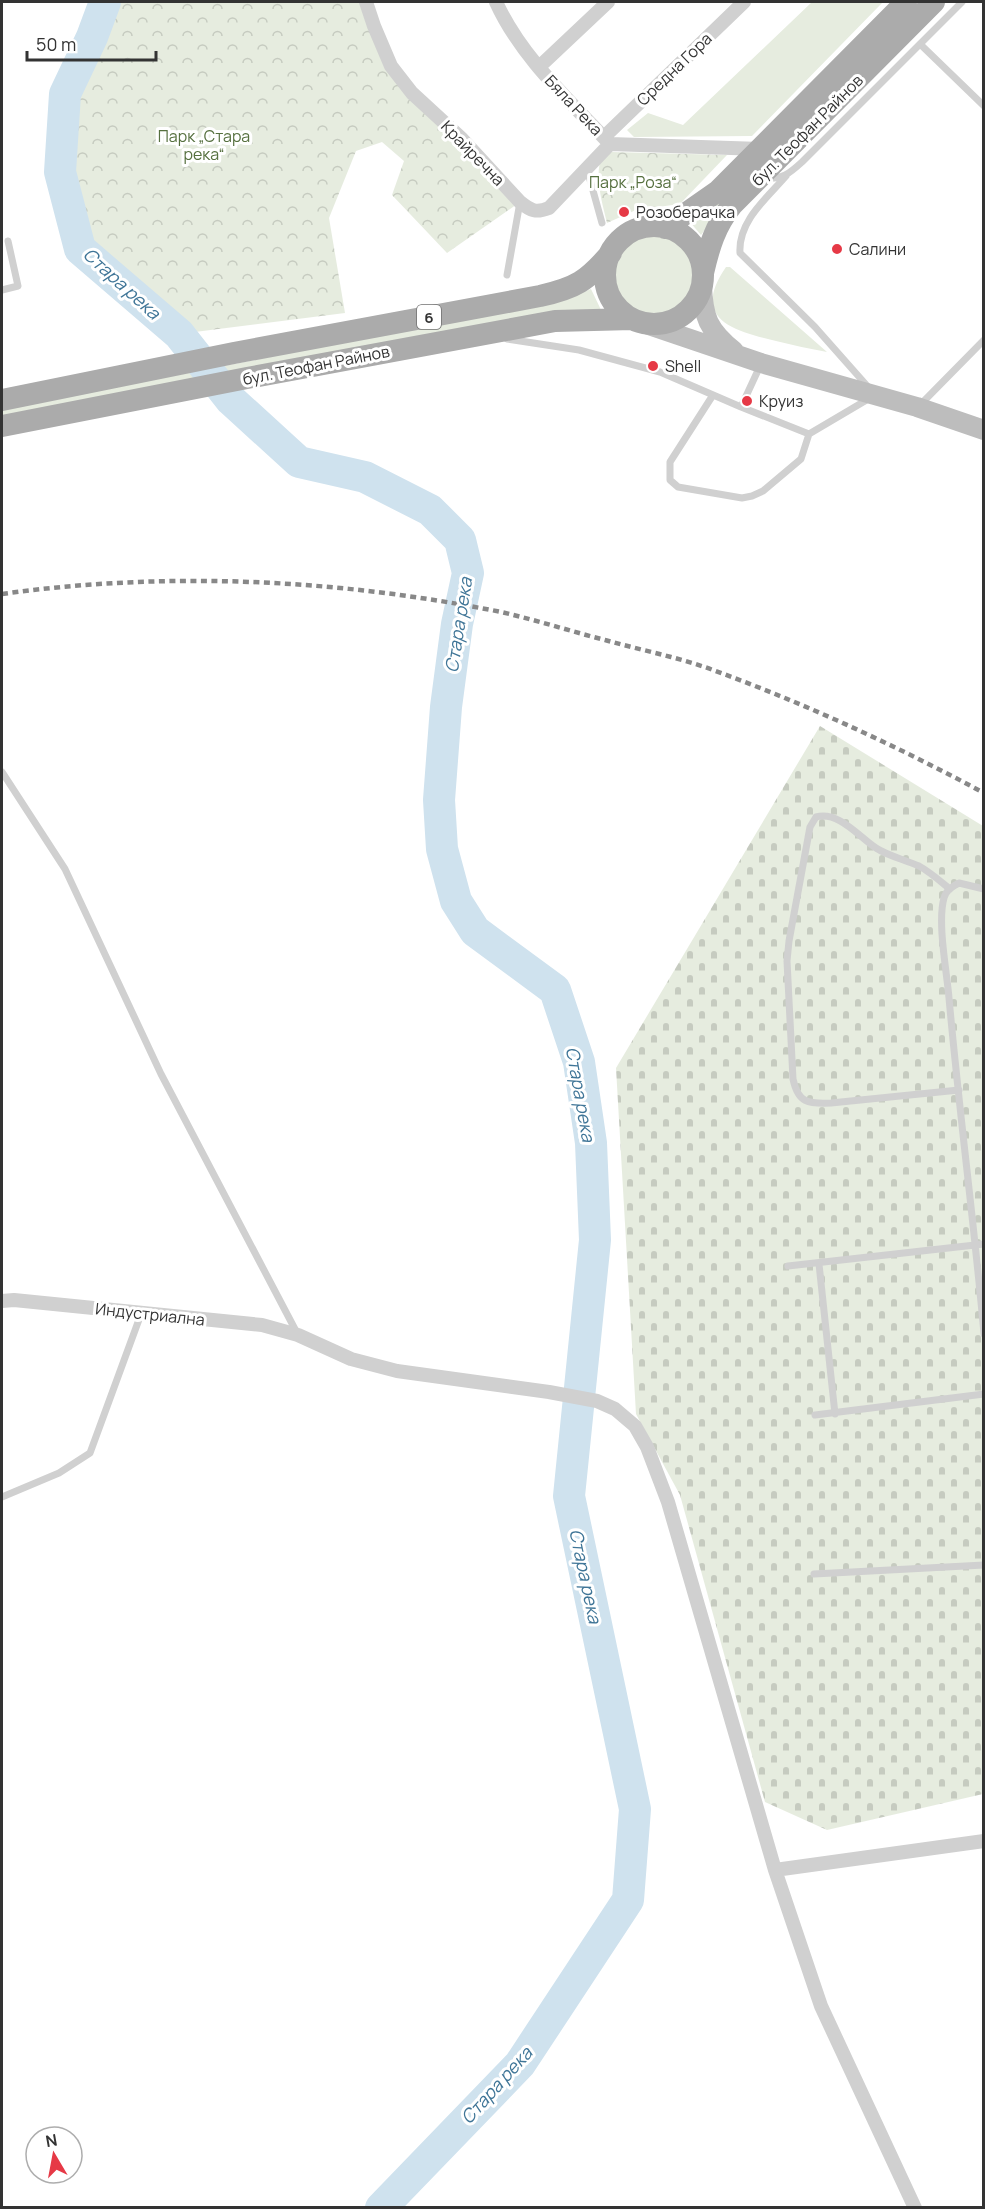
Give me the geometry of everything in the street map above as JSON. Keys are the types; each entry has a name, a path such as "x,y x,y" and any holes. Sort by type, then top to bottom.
{"main road":[{"name":"бул. Теофан Райнов","path":"665,228 718,191 906,2"},
{"name":"бул. Теофан Райнов","path":"703,279 714,233 721,219 760,177 941,9"},
{"name":"6","path":"611,253 621,240 634,231 649,227 665,228"},
{"path":"665,228 680,234 692,244 700,257 703,306 709,325 722,341 741,356"},
{"name":"бул. Теофан Райнов","path":"2,400 234,353 552,293 576,285 587,278 611,253"},
{"path":"611,253 606,269 606,286 618,309 638,321 761,363 917,407 984,430"},
{"name":"6","path":"638,321 664,323 678,318 694,304 703,279"},
{"name":"бул. Теофан Райнов","path":"2,426 555,321 638,321"}],"street":[{"name":"Крайречна","path":"366,2 391,66 412,93 462,139 520,202"},
{"name":"Бяла Река","path":"496,2 519,45 607,140 761,149"},
{"path":"539,67 608,2"},
{"name":"Средна Гора","path":"607,140 744,2"},
{"path":"520,202 531,211 549,208 607,140"},
{"name":"Индустриална","path":"2,1301 14,1300 262,1325 298,1335 351,1359 397,1371 597,1401 615,1409 635,1426 647,1447 668,1502 775,1870 821,2006 915,2208"},
{"path":"775,1870 984,1841"}],"lane":[{"path":"713,395 670,462 670,480 678,487 742,498 763,491 801,459 809,434 875,395 815,327 740,253 740,242 744,228 786,176 920,44 941,9 962,2"},
{"path":"920,44 984,106"},
{"path":"586,167 602,223"},
{"path":"760,177 774,179 786,176"},
{"path":"507,275 520,202"},
{"path":"2,290 18,286 8,241"},
{"path":"481,334 591,353 660,372 809,434"},
{"path":"917,407 984,340"},
{"path":"741,407 761,363"},
{"path":"2,772 65,869 162,1074 298,1335"},
{"path":"950,888 923,868 877,849 858,833 838,821 824,815 816,817 810,826 789,941 788,984 794,1078 796,1092 803,1100 812,1104 831,1104 959,1090"},
{"path":"984,889 959,883 950,888 944,897 943,929 959,1090 980,1244 984,1334"},
{"path":"788,1266 980,1244"},
{"path":"819,1264 835,1414"},
{"path":"2,1497 58,1473 90,1453 141,1314"},
{"path":"815,1415 984,1394"},
{"path":"814,1574 984,1565"}],"green space":[{"name":"Парк „Стара река“","path":"105,2 366,2 391,66 520,202 447,253 392,195 404,161 382,142 356,151 329,218 345,313 179,334 80,249 60,172 65,94 92,37"},
{"path":"812,2 883,2 752,136 634,137 627,130 648,113 683,125"},
{"name":"Парк „Роза“","path":"612,152 727,155 680,204 636,210 607,223 599,172 602,155"},
{"path":"733,192 701,235 689,221"},
{"path":"654,235 669,238 682,247 691,260 694,275 691,290 682,303 669,312 654,315 639,312 626,303 617,290 614,275 617,260 626,247 639,238"},
{"path":"726,267 730,267 827,352 745,333 721,320 715,311 713,299 716,285"},
{"path":"591,289 602,312 2,417 2,409 564,300"},
{"path":"820,726 983,826 983,1794 827,1830 765,1802 680,1495 636,1414 616,1068"}],"waterway":[{"name":"Стара река","path":"105,2 92,37 65,94 60,172 80,249 179,334 231,400 299,462 365,477 430,510 460,540 468,573 457,624 446,707 439,800 442,849 456,901 475,931 555,990 579,1062 591,1143 595,1240 569,1496 635,1809 628,1900 520,2064 381,2208"}],"railway":[{"path":"2,594 127,582 252,582 377,592 501,612 700,665 851,727 984,793"}],"place":[{"name":"Розоберачка","path":"624,212"},
{"name":"Салини","path":"837,249"},
{"name":"Shell","path":"653,366"},
{"name":"Круиз","path":"747,401"}]}
